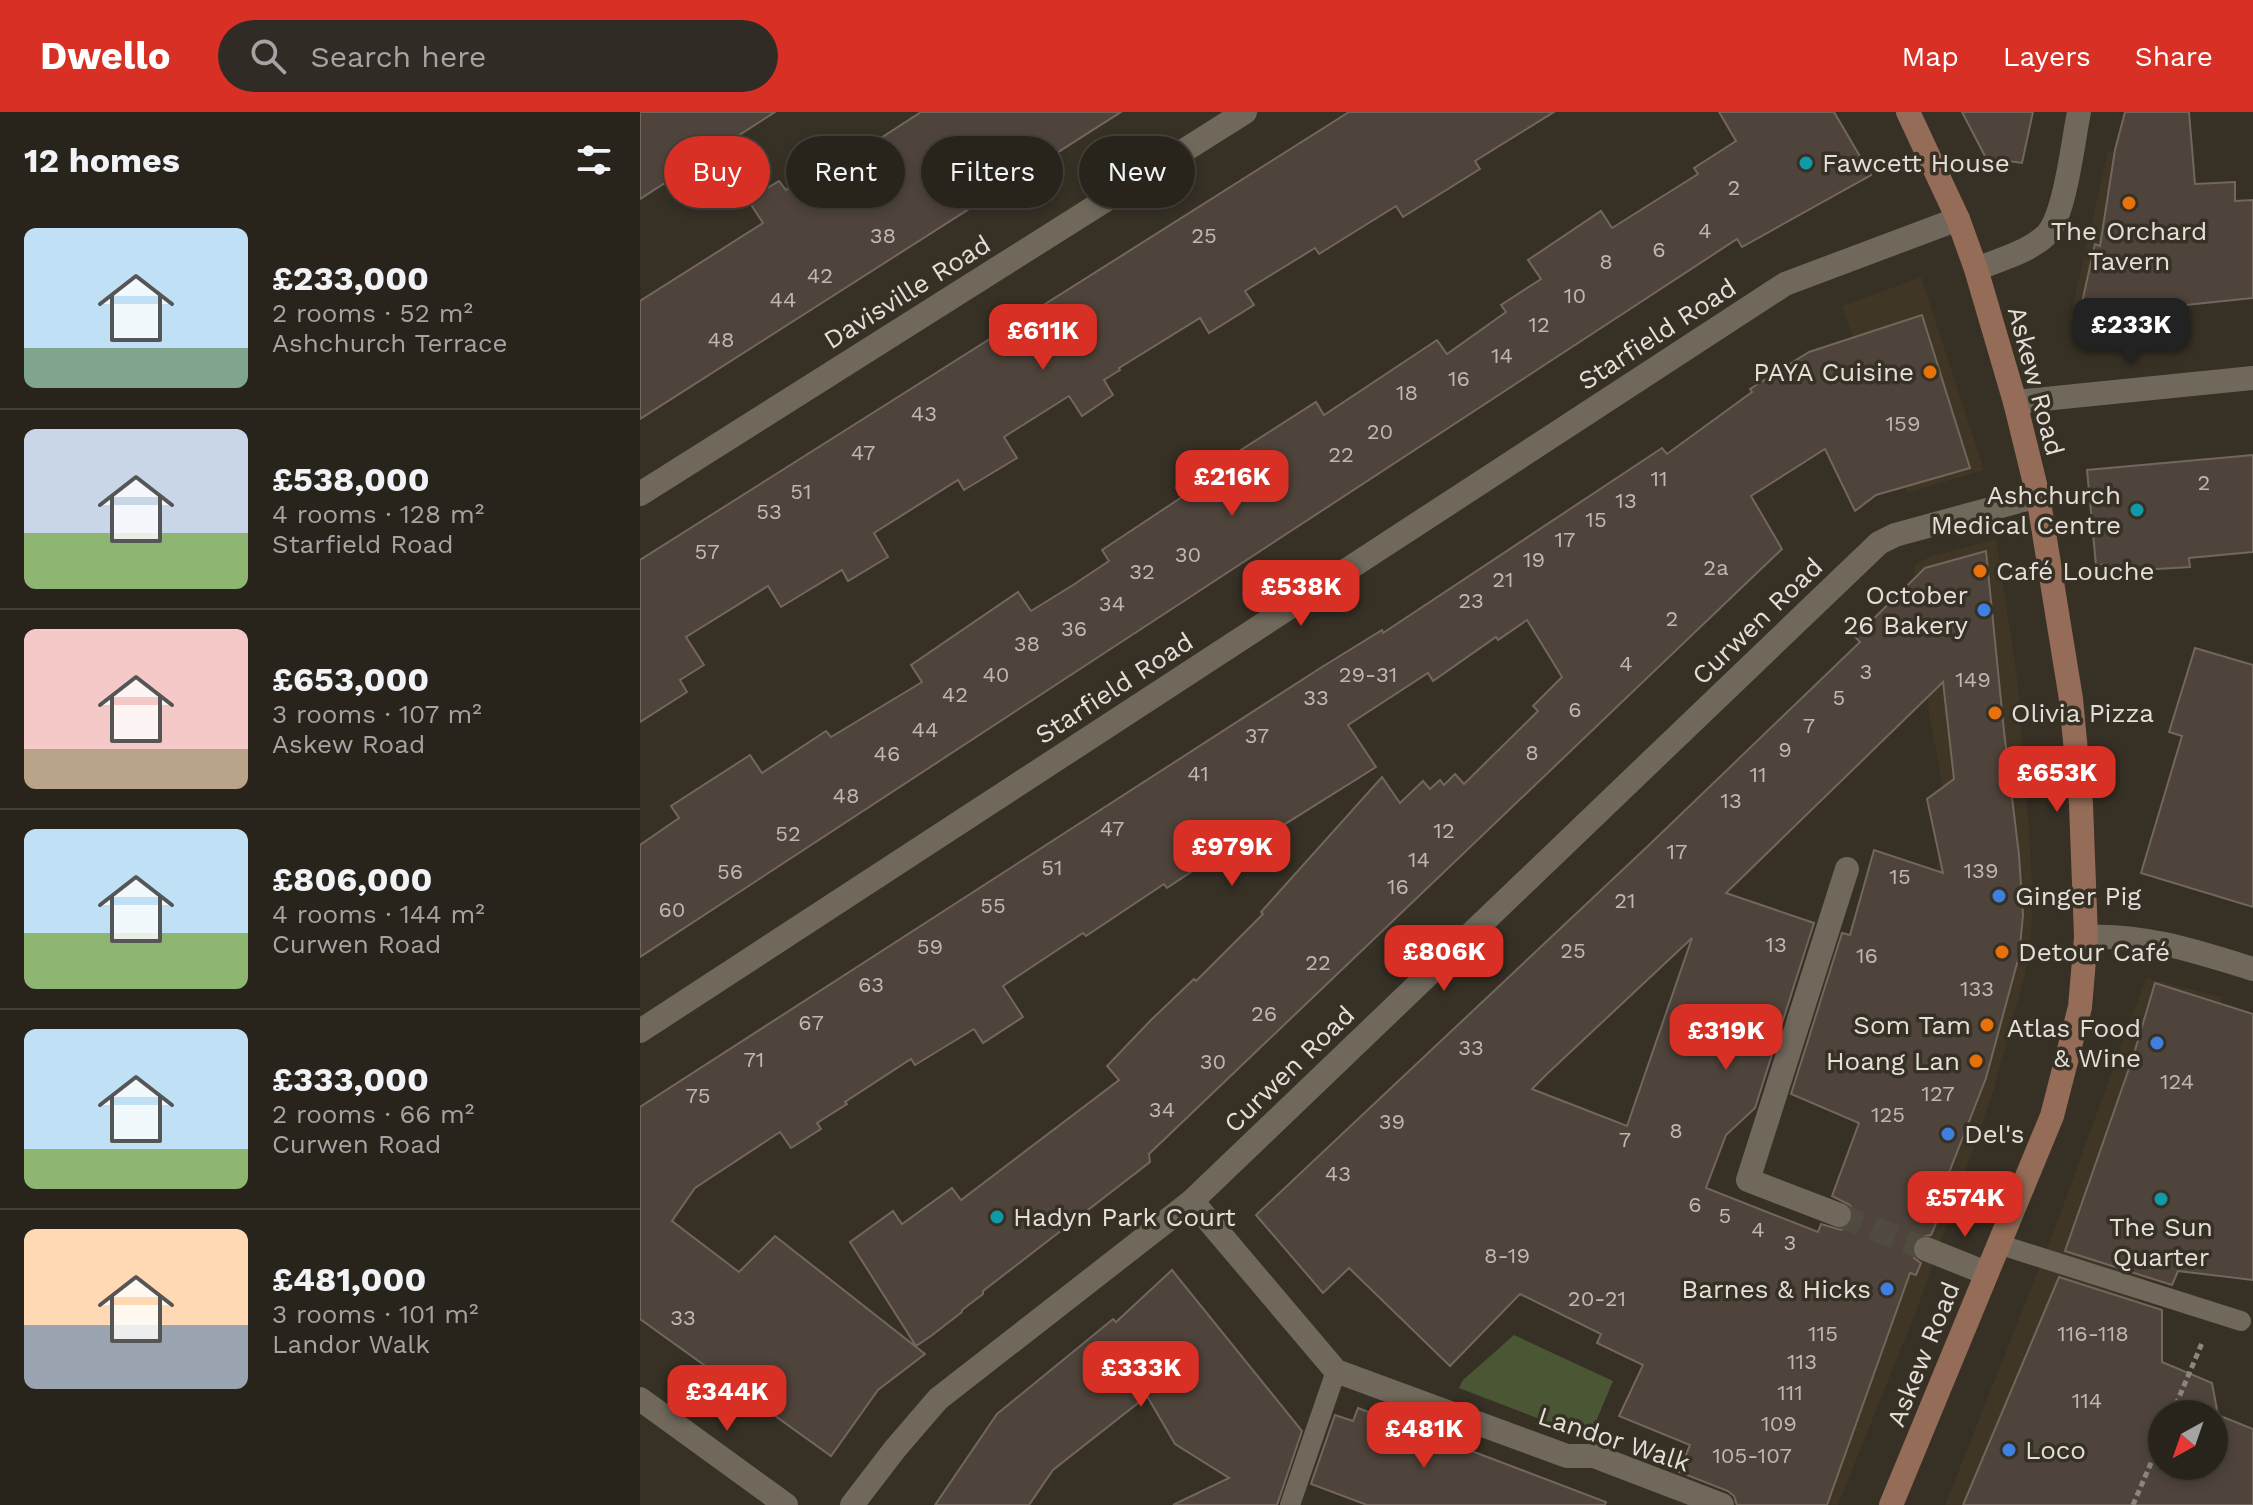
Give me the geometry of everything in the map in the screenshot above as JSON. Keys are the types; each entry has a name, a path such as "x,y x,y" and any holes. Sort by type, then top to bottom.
{"main road":[{"name":"Askew Road","path":"1891,1505 2052,1116 2080,1007 2086,937 2081,804 2071,699 2038,496 2015,402 1976,269 1958,219 1908,112"}],"street":[{"name":"Davisville Road","path":"640,494 1245,112"},
{"path":"1976,269 2021,251 2047,235 2059,216 2079,112"},
{"name":"Starfield Road","path":"640,1031 1785,284 1958,219"},
{"path":"2015,402 2253,378"},
{"name":"Curwen Road","path":"852,1505 938,1399 1192,1201 1879,543 1895,535 2038,496"},
{"path":"1839,1215 1748,1180 1847,869"},
{"path":"2086,937 2112,936 2160,941 2253,969"},
{"name":"Landor Walk","path":"1192,1201 1336,1371 1567,1456 1594,1456 1722,1505"},
{"path":"1926,1249 1986,1273"},
{"path":"640,1399 786,1505"}],"lane":[{"path":"1998,1244 2241,1321"},
{"path":"1290,1505 1336,1371"}],"path":[{"path":"2178,1400 2214,1313"},
{"path":"2133,1505 2148,1470"}],"shaded area":[{"name":"The Orchard Tavern","path":"2147,149 2160,336 2083,345 2070,318 2108,152"},
{"path":"1921,277 1984,470 1907,493 1842,306"},
{"path":"1996,539 2017,677 2033,898 2030,949 1994,1089 1917,1309 1838,1505 1732,1505 1897,1080 1933,914 1944,794 1929,713 1914,565 1932,556"},
{"path":"2146,978 2223,997 2186,1116 2137,1310 2077,1505 1945,1505 2054,1231"}],"green space":[{"path":"1514,1335 1613,1381 1589,1438 1459,1388 1463,1380"}],"building":[{"path":"640,112 775,112 738,136 664,136 664,184 640,199"},
{"path":"921,112 1121,112 1063,149 1063,136 921,136 921,208 971,208 640,419 640,301 763,223 753,208 770,208 770,187 779,181 786,190 786,208 905,208 905,136 884,136"},
{"path":"1349,112 1554,112 1475,161 1480,169 1403,217 1396,206 1319,254 1315,248 1245,291 1254,305 1209,333 1200,318 1119,368 1104,380 1113,395 1082,416 1069,396 1004,437 1017,458 964,490 958,480 874,533 888,557 848,581 842,570 781,607 768,586 686,637 704,665 680,680 687,692 640,722 640,560"},
{"path":"1719,112 1834,112 1871,175 1742,247 1737,239 640,957 640,845 679,818 671,806 750,755 762,773 826,731 831,737 922,682 911,665 1018,592 1031,611 1073,585 1109,561 1102,550 1182,497 1176,488 1316,402 1324,415 1437,340 1447,354 1506,312 1501,305 1541,279 1528,260 1601,211 1612,228 1698,174 1694,168 1736,141"},
{"path":"1962,112 2033,112 2022,163 1986,158"},
{"path":"2125,112 2189,112 2195,184 2235,182 2235,201 2253,200 2253,298 2079,316 2095,244 2100,246 2115,150"},
{"path":"1922,315 1970,468 1876,495 1855,511 1825,449 1751,496 1782,549 1149,1154 1150,1162 983,1291 931,1336 916,1346 850,1242 893,1211 902,1224 952,1188 961,1200 1119,1080 1107,1066 1263,914 1261,912 1382,777 1400,803 1423,781 1430,789 1440,780 1444,785 1455,774 1464,784 1538,711 1533,706 1562,677 1527,620 1498,640 1496,637 1433,681 1428,673 1348,725 1376,767 1215,868 1209,860 1167,888 1164,884 1003,986 1023,1017 983,1043 974,1029 915,1065 911,1059 845,1102 847,1104 817,1123 821,1129 791,1148 780,1132 695,1188 672,1221 739,1272 775,1236 925,1354 878,1390 831,1456 640,1319 640,1107 1322,667 1382,630 1383,633 1662,448 1667,454 1752,392 1750,389 1809,352"},
{"path":"2253,455 2253,552 2189,558 2190,567 2107,572 2106,564 2096,565 2087,470"},
{"path":"1986,551 2019,855 2023,915 2019,956 1986,1078 1931,1219 1937,1221 1931,1235 1917,1237 1912,1244 1914,1258 1921,1263 1916,1275 1910,1273 1827,1505 1737,1505 1728,1491 1679,1472 1690,1445 1619,1416 1643,1365 1597,1343 1601,1334 1520,1294 1450,1366 1349,1268 1323,1293 1256,1215 1860,642 1855,637 1925,568","holes":["1943,682 1954,779 1927,799 1943,873 1874,850 1850,935 1842,933 1791,1094 1859,1123 1832,1196 1850,1205 1854,1212 1853,1220 1841,1230 1821,1224 1818,1232 1706,1188 1726,1135 1755,1108 1814,923 1726,893","1692,938 1627,1126 1532,1089 1548,1073"]},
{"path":"2195,648 2253,665 2253,907 2141,873 2182,736 2169,732"},
{"path":"2155,983 2253,1014 2253,1280 2178,1271 2172,1285 2065,1251 2133,1057"},
{"path":"1172,1270 1302,1431 1277,1505 1173,1505 1229,1478 1175,1444 1147,1396 1053,1470 1029,1505 935,1505 997,1414 1113,1319 1116,1322"},
{"path":"2059,1277 2162,1310 2162,1362 2212,1383 2215,1400 2148,1400 2148,1480 2228,1480 2228,1419 2253,1429 2253,1505 1963,1505"},
{"path":"1358,1408 1606,1502 1605,1505 1367,1505 1311,1484 1335,1415 1353,1421"}],"tunnel":[{"path":"1839,1215 1926,1249"}],"place":[{"name":"Fawcett House","path":"1806,163"},
{"name":"The Orchard Tavern","path":"2129,203"},
{"name":"PAYA Cuisine","path":"1930,372"},
{"name":"Ashchurch Medical Centre","path":"2137,510"},
{"name":"Café Louche","path":"1980,571"},
{"name":"October 26 Bakery","path":"1984,610"},
{"name":"Olivia Pizza","path":"1995,713"},
{"name":"Ginger Pig","path":"1999,896"},
{"name":"Detour Café","path":"2002,952"},
{"name":"Som Tam","path":"1987,1025"},
{"name":"Atlas Food & Wine","path":"2157,1043"},
{"name":"Hoang Lan","path":"1976,1061"},
{"name":"Del's","path":"1948,1134"},
{"name":"The Sun Quarter","path":"2161,1199"},
{"name":"Hadyn Park Court","path":"997,1217"},
{"name":"Barnes & Hicks","path":"1887,1289"},
{"name":"Loco","path":"2009,1450"}]}
